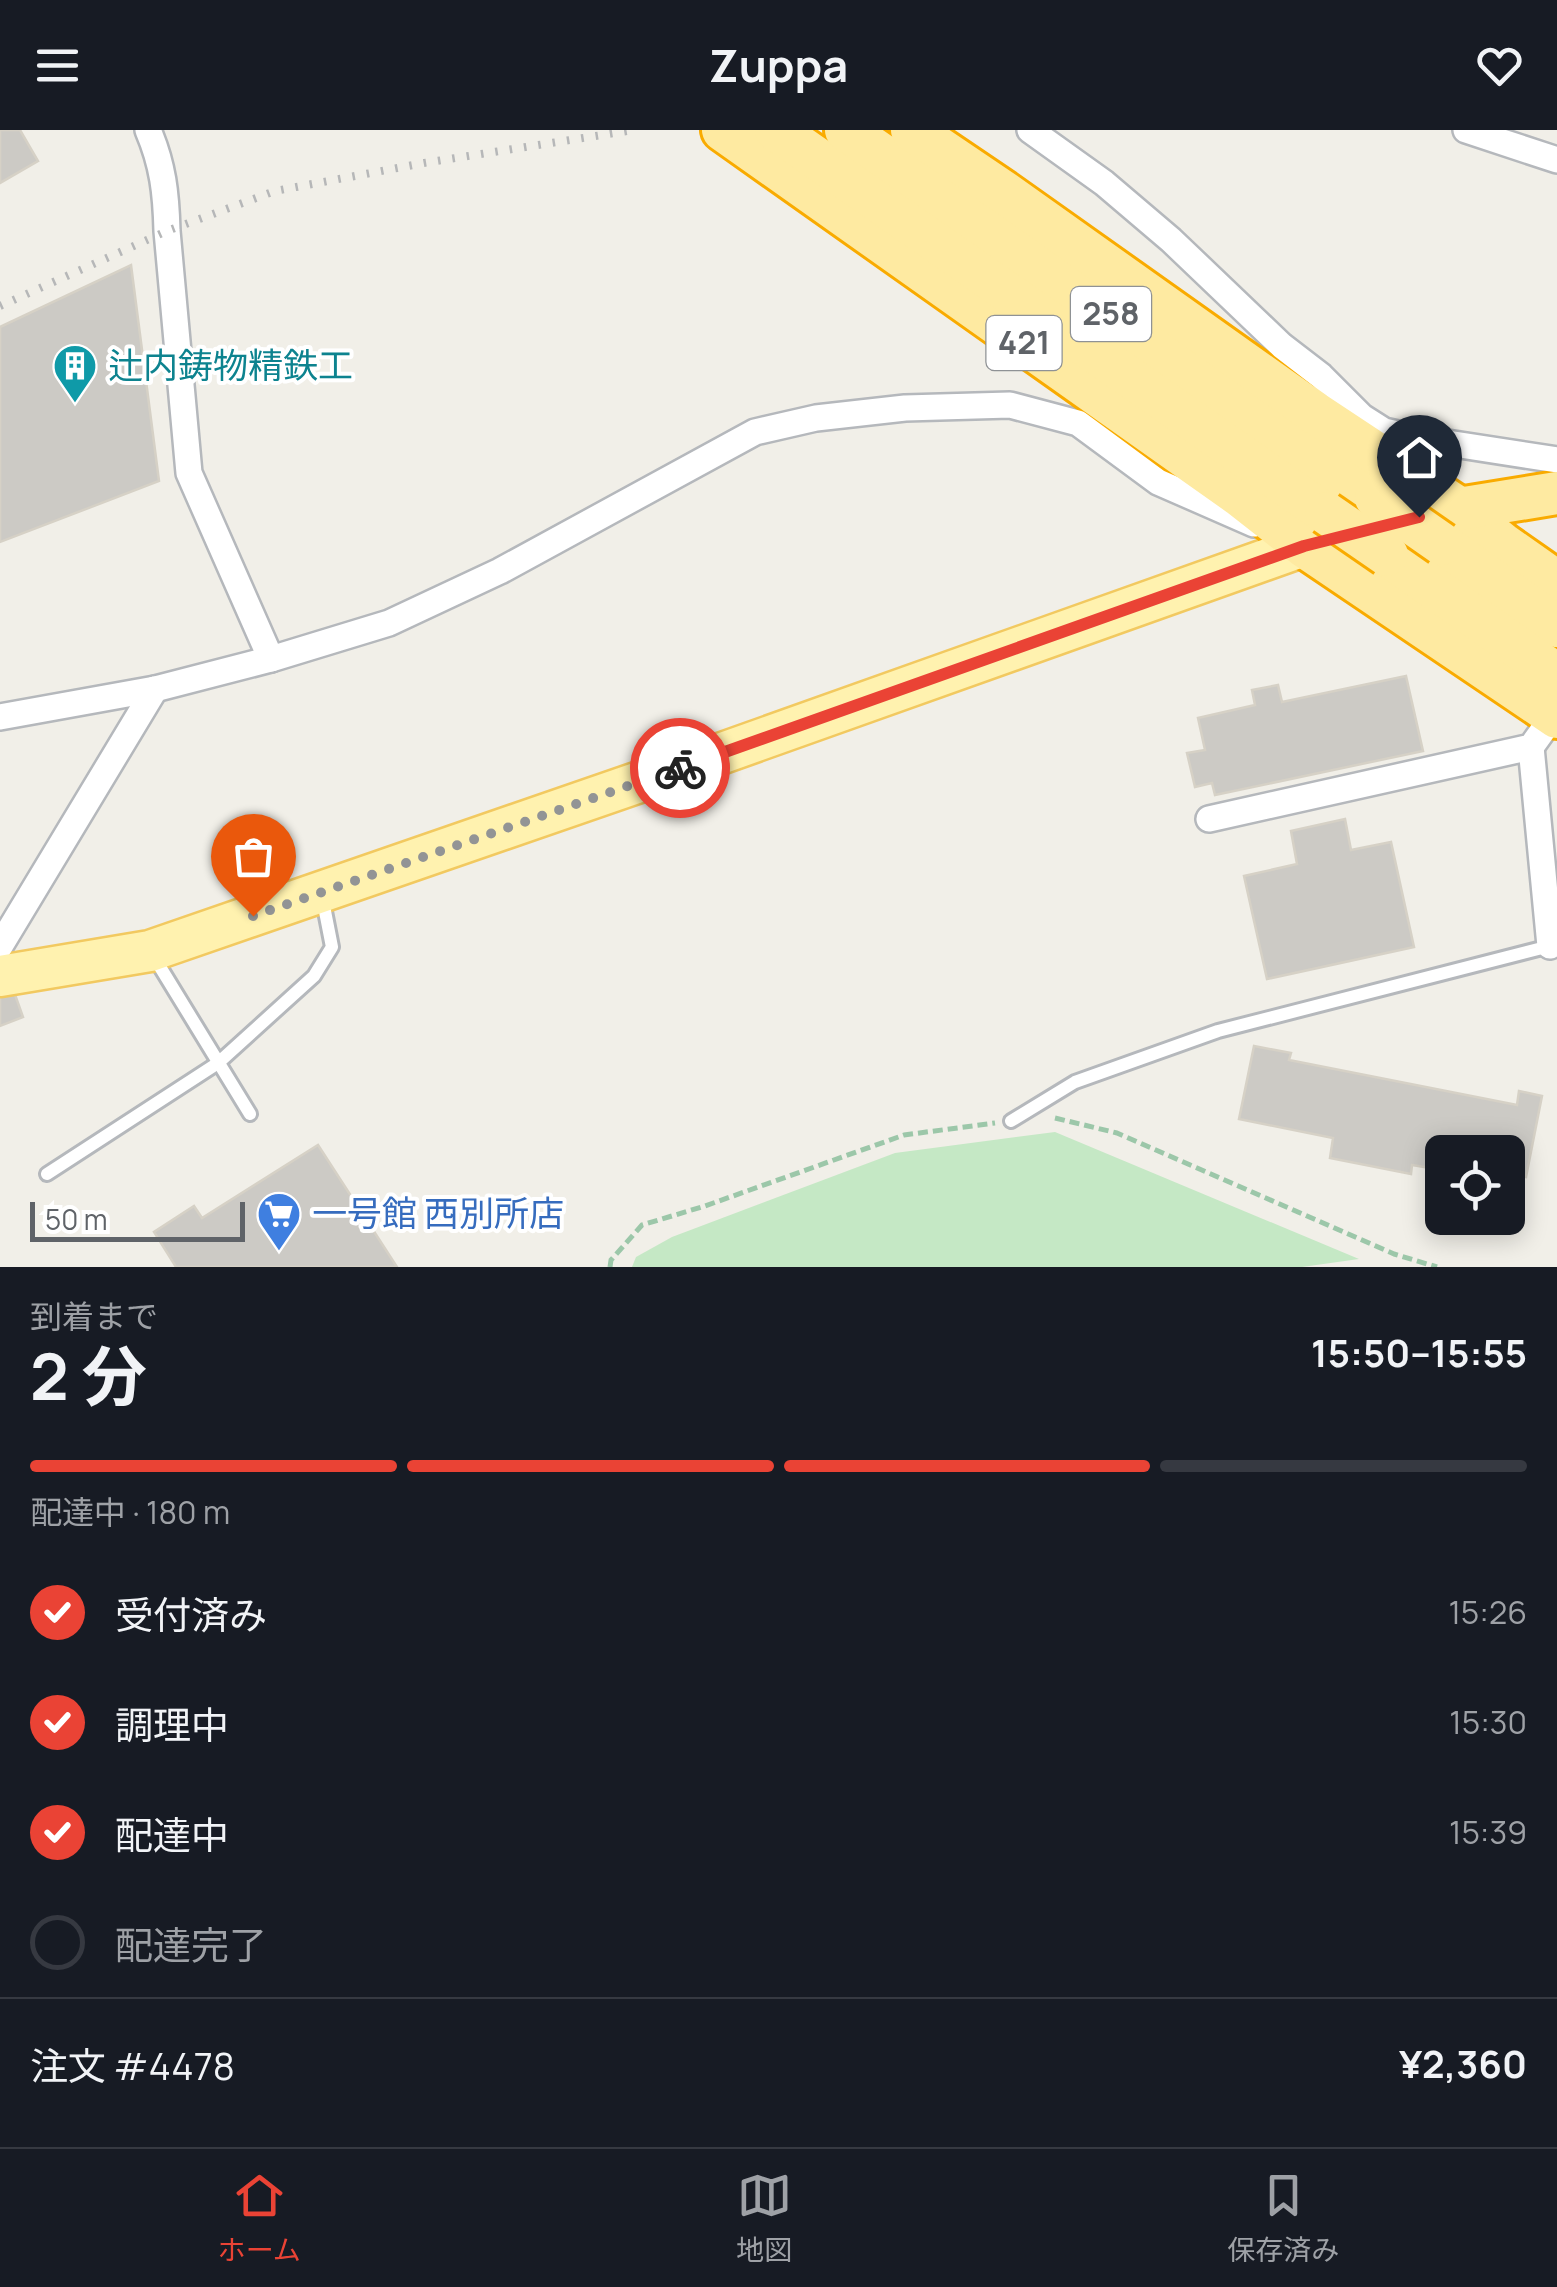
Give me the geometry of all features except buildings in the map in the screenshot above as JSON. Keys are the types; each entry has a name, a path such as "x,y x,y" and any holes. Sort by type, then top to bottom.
{"highway":[{"name":"258","path":"846,130 1376,498 1450,526 1557,626"},
{"path":"912,130 1315,413 1450,526 1504,545 1557,582"},
{"name":"258","path":"756,135 1315,530 1387,555 1550,713"},
{"path":"1315,530 1450,526 1557,493"},
{"path":"1315,530 1550,713"}],"main road":[{"path":"0,976 150,951 322,894 1315,530"}],"street":[{"path":"148,130 160,161 166,194 189,473 271,660"},
{"path":"1030,130 1104,182 1282,346 1321,376 1362,417 1384,431 1557,460"},
{"path":"1466,130 1522,138 1557,160"},
{"path":"0,716 155,689 271,660 389,623 500,571 755,432 816,418 905,408 1010,405 1078,423 1158,482 1315,530"},
{"path":"0,946 155,689"},
{"path":"1208,819 1550,713 1550,946"}],"lane":[{"path":"47,1174 218,1063 314,976 332,946 322,894"},
{"path":"1011,1121 1075,1082 1218,1031 1550,946"},
{"path":"150,951 250,1114"}],"path":[{"path":"610,1267 611,1260 642,1226 904,1135 1058,1118 1117,1133 1394,1254 1436,1267"}],"green space":[{"path":"1055,1132 1359,1259 1302,1267 632,1267 636,1257 672,1237 895,1153"}],"railway":[{"path":"0,306 167,231 275,191 634,130"}],"way so far":[{"path":"253,916 680,768"}],"place":[{"name":"辻内鋳物精鉄工","path":"75,404"},
{"name":"一号館 西別所店","path":"279,1252"}],"route":[{"path":"680,768 1304,546 1419,517"}]}
